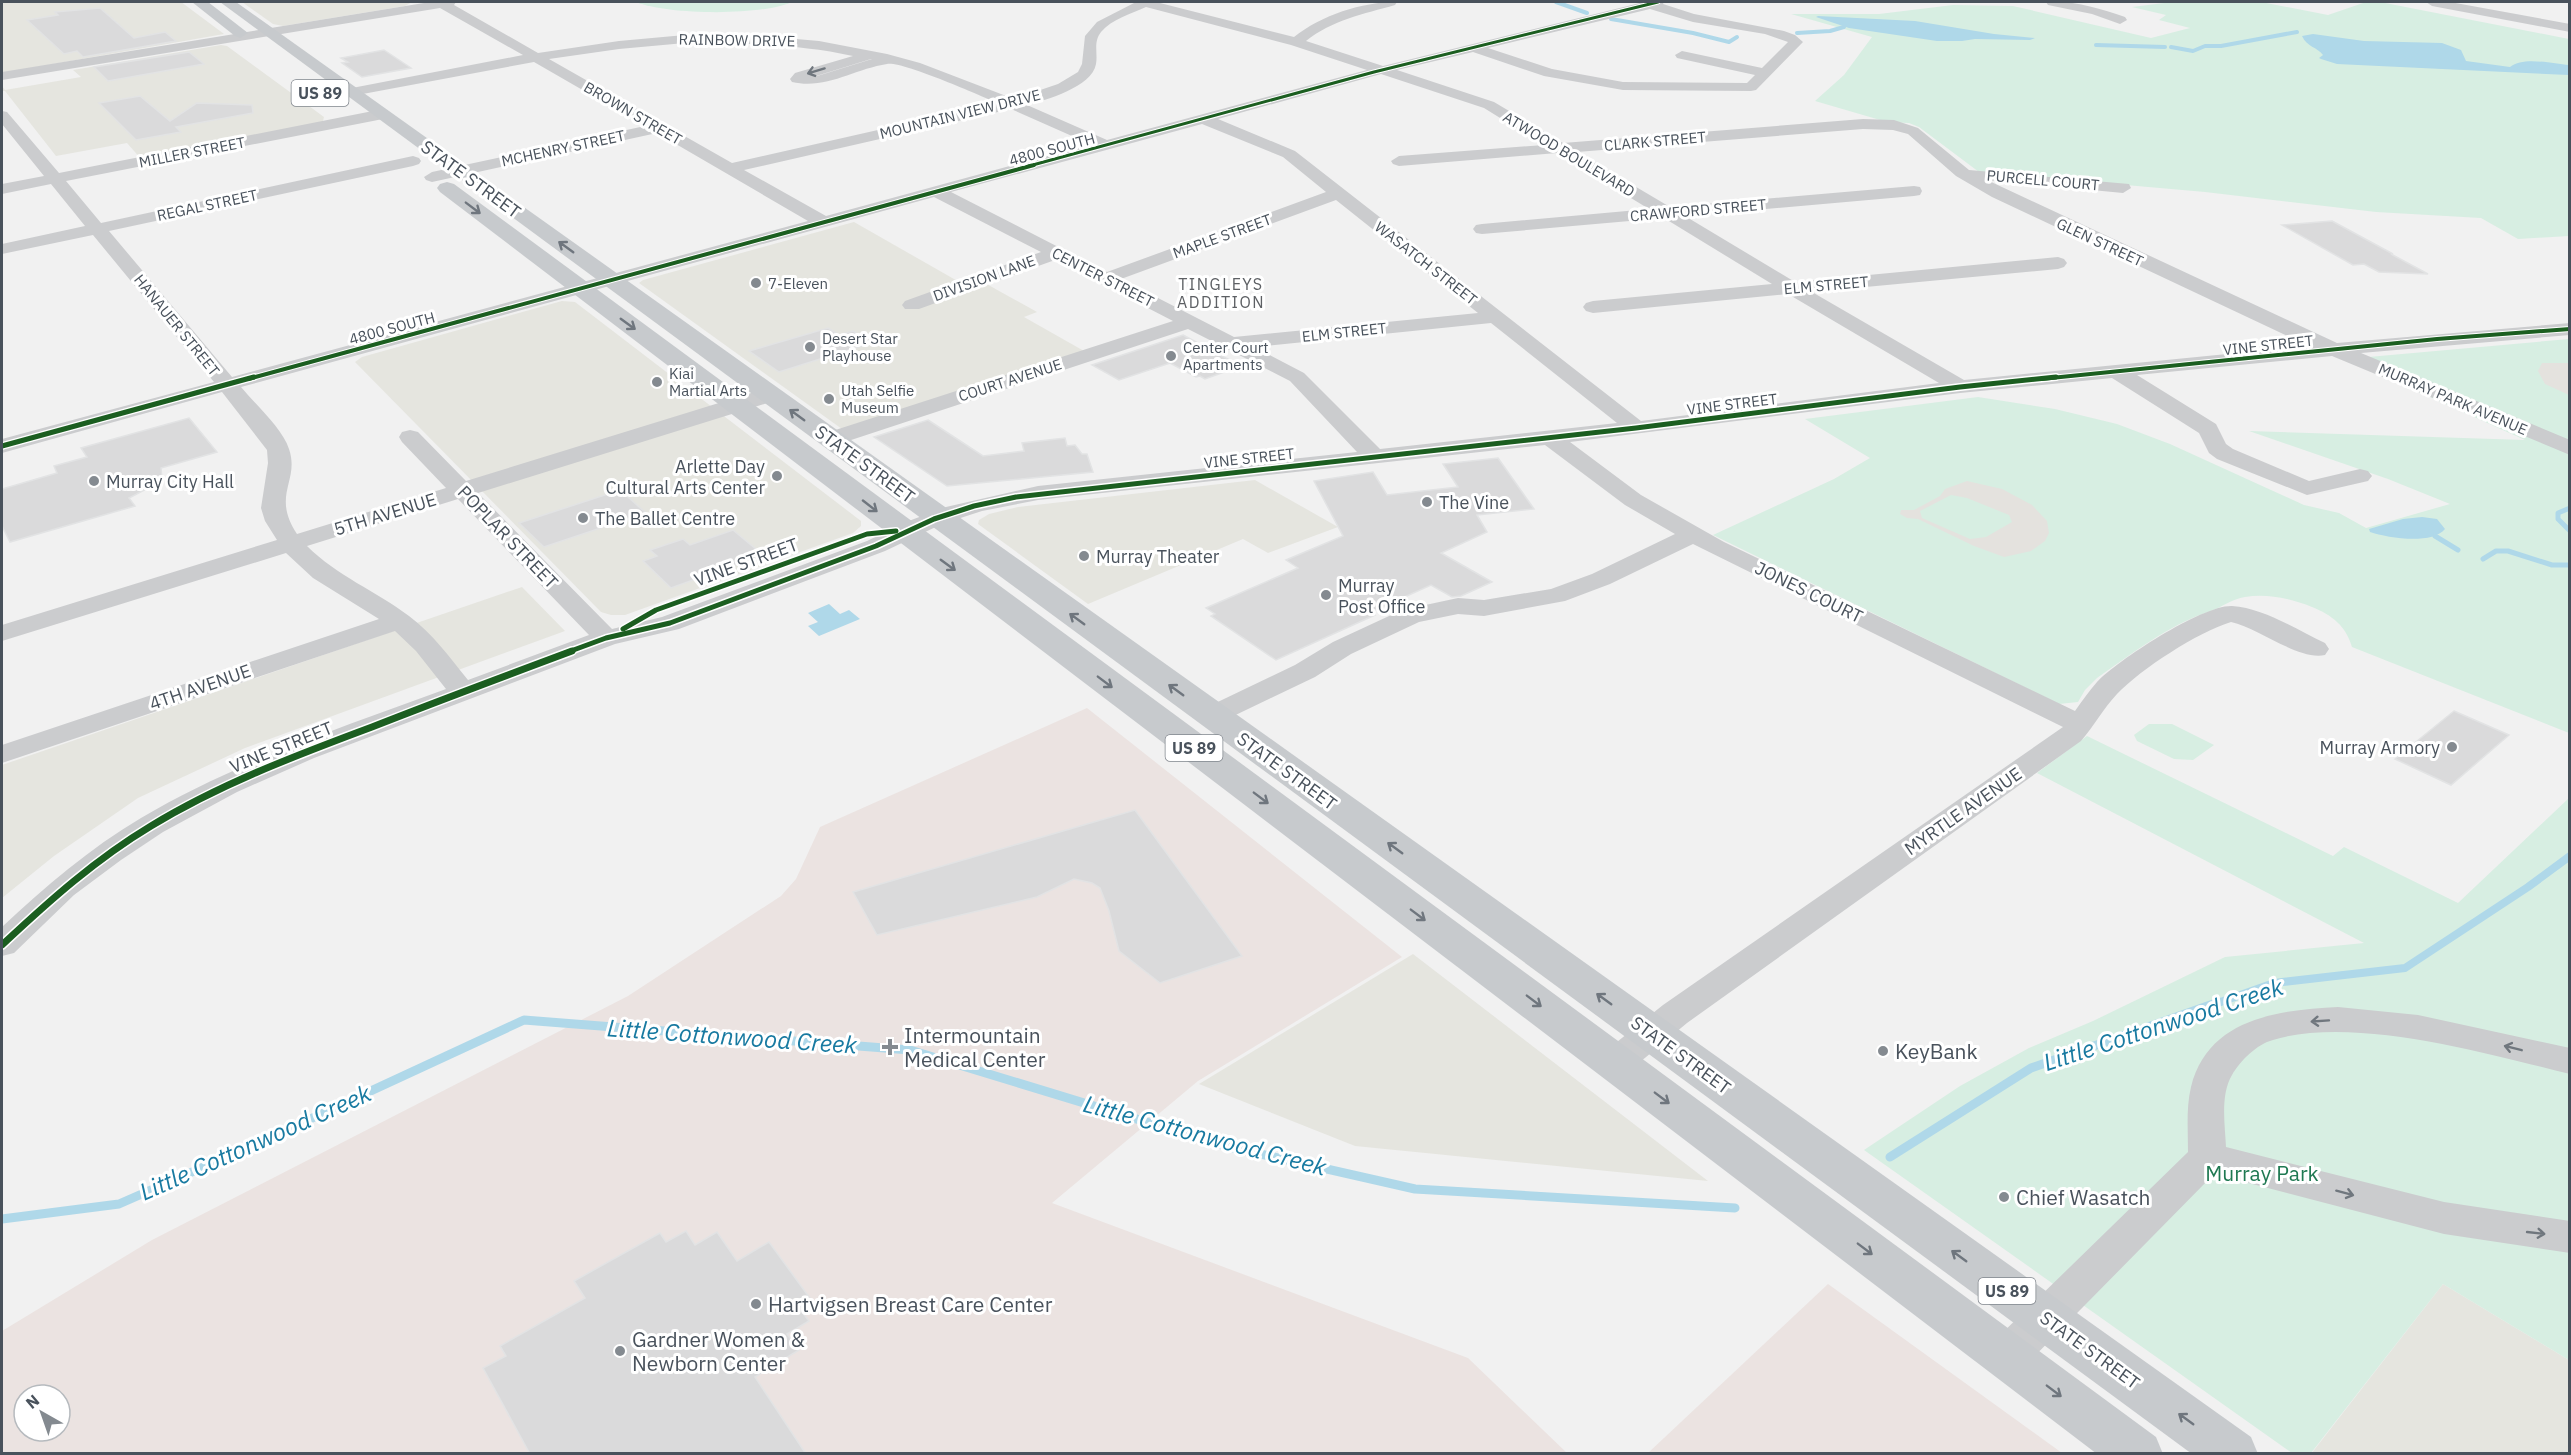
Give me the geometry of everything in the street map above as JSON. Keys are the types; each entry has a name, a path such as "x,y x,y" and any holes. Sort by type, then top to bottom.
{"main road":[{"path":"199,2 252,42"},
{"name":"STATE STREET","path":"226,2 2233,1454"},
{"name":"US 89","path":"339,107 373,132"},
{"name":"STATE STREET","path":"390,145 2138,1454"}],"street":[{"path":"2,76 220,42 252,42 267,31 445,2"},
{"name":"BROWN STREET","path":"445,2 537,58 825,223"},
{"name":"ATWOOD BOULEVARD","path":"1144,2 1296,42 1489,105 1871,336 1960,387"},
{"name":"MOUNTAIN VIEW DRIVE","path":"730,168 1045,94 1076,80 1090,65 1090,42 1097,30 1144,2"},
{"path":"1296,42 1316,26 1329,20 1391,2"},
{"path":"2052,2 2095,11 2120,20"},
{"path":"2432,2 2451,3 2570,28"},
{"path":"1472,48 1549,73 1623,86 1751,87 1796,42 1795,39 1755,28 1694,18 1653,3"},
{"name":"4800 SOUTH","path":"2,446 1384,70 1653,3"},
{"path":"2548,24 2570,15"},
{"name":"RAINBOW DRIVE","path":"352,93 617,44 716,37 792,40 889,59 946,77 1107,146"},
{"path":"872,55 800,76 797,80 815,81 889,59"},
{"path":"1682,55 1764,73"},
{"name":"MILLER STREET","path":"2,189 383,114"},
{"name":"WASATCH STREET","path":"1203,119 1286,152 1636,428"},
{"name":"HANAUER STREET","path":"4,121 98,228 278,448 281,467 273,508 275,516 292,544 321,572 399,621 417,636 463,692"},
{"name":"CLARK STREET","path":"1399,161 1874,124"},
{"name":"GLEN STREET","path":"1874,124 1894,125 1913,131 1962,173 1990,189 2136,260 2336,350"},
{"name":"MCHENRY STREET","path":"432,177 659,128"},
{"name":"REGAL STREET","path":"2,249 413,161"},
{"name":"PURCELL COURT","path":"1962,173 2123,188"},
{"name":"CRAWFORD STREET","path":"1482,229 1914,191"},
{"name":"CENTER STREET","path":"938,192 1297,377 1375,457"},
{"name":"MAPLE STREET","path":"1105,279 1338,194"},
{"name":"DIVISION LANE","path":"912,305 1056,253"},
{"name":"ELM STREET","path":"1593,307 2058,263"},
{"name":"ELM STREET","path":"1230,343 1495,317"},
{"name":"COURT AVENUE","path":"831,440 1189,322"},
{"name":"VINE STREET","path":"2,945 63,888 144,831 191,804 303,752 606,638 656,610 867,534 902,530 988,501 1038,493 1636,428 1960,387 2474,335 2570,329"},
{"name":"MURRAY PARK AVENUE","path":"2336,350 2570,448"},
{"path":"2117,372 2208,429 2217,448 2225,454 2307,488 2360,476"},
{"name":"5TH AVENUE","path":"2,633 769,395"},
{"name":"POPLAR STREET","path":"410,437 606,638"},
{"name":"JONES COURT","path":"1549,437 1608,483 1693,535 2081,725"},
{"path":"1211,716 1305,671 1336,664 1419,625 1478,613 1484,608 1531,602 1568,593 1693,535"},
{"name":"MYRTLE AVENUE","path":"1615,1063 1683,1008 2052,748 2081,725 2108,686 2159,649 2204,623 2229,613 2254,621 2316,649"},
{"name":"4TH AVENUE","path":"2,754 399,621"},
{"path":"2007,1356 2207,1157 2207,1109 2211,1083 2224,1059 2242,1041 2265,1028 2328,1020 2378,1023 2467,1037 2570,1061"},
{"path":"2207,1157 2445,1218 2570,1237"}],"shaded area":[{"path":"2,2 181,2 224,34 2,73"},
{"path":"242,2 412,2 405,6 283,26 273,24"},
{"path":"221,45 227,46 324,117 322,125 142,160 127,143 56,156 5,91 2,91 2,86 5,90 81,77 73,70"},
{"path":"854,222 968,287 983,282 1037,312 1024,317 1084,351 842,429 639,283"},
{"path":"562,301 575,302 861,521 861,526 853,533 625,615 601,612 355,362 362,357"},
{"path":"1255,480 1338,527 1268,553 1243,539 1088,604 978,524 979,520 989,514 1018,507"},
{"path":"522,587 565,631 245,748 138,798 54,856 2,898 2,765"},
{"name":"Intermountain Medical Center","path":"1087,708 1402,957 1198,1081 1052,1203 1468,1358 1567,1453 2,1454 2,1331 152,1240 628,996 781,896 796,879 820,827"},
{"path":"1413,954 1708,1181 1355,1146 1199,1084"},
{"path":"1828,1284 2062,1453 1648,1453"},
{"path":"2443,1284 2569,1360 2569,1453 2311,1454"}],"green space":[{"path":"636,2 792,2 759,10 714,12 669,9"},
{"path":"2172,2 2261,2 2328,15 2366,2 2380,2 2569,39 2569,236 2518,239 2481,218 2376,212 2205,192 1979,172 1919,127 1909,123 1887,122 1815,101 1844,75 1872,37 1791,14 1879,14 1953,5 2013,6 2151,38 2190,28 2159,20 2166,15 2132,7"},
{"path":"2569,339 2569,733 2352,647 2342,627 2332,618 2304,604 2271,596 2236,599 2180,624 2151,640 2097,678 2085,690 2078,702 2059,704 1713,535 1834,479 1870,458 1805,419 1978,397 2055,409 2117,424 2170,444 2304,505 2339,513 2366,528 2450,504 2388,479 2249,431 2525,440 2346,359"},
{"path":"2149,724 2172,724 2214,745 2193,760 2174,759 2137,741 2134,735"},
{"name":"Murray Park","path":"2087,736 2333,856 2344,847 2458,903 2569,798 2569,1360 2443,1284 2311,1453 2292,1453 1864,1150 1960,1086 2029,1048 2093,1021 2225,957 2364,943 2037,773"}],"sand":[{"path":"2542,363 2569,363 2569,395 2545,384 2538,371"},
{"path":"1967,481 2002,489 2032,505 2047,521 2049,533 2045,541 2031,551 2004,557 1974,546 1918,519 1907,518 1900,514 1901,510 1914,510 1940,496 1945,489","holes":["1951,495 1967,498 2009,515 2012,522 1986,537 1970,539 1922,518 1920,511"]}],"water":[{"path":"1816,17 1915,21 2035,38 2030,40 1937,41 1849,28"},
{"path":"2313,34 2364,41 2442,43 2461,50 2466,61 2510,67 2530,61 2569,65 2569,75 2337,64 2319,58 2323,55 2302,36"},
{"path":"2422,517 2437,519 2445,529 2430,537 2409,539 2370,532 2369,529 2403,519"},
{"path":"829,604 840,614 849,610 860,619 819,636 808,626 818,622 808,613"}],"building":[{"path":"100,8 134,38 165,32 176,41 83,57 77,51 64,54 27,20 58,15 55,12"},
{"path":"384,50 411,68 362,77 342,63 348,62 341,58"},
{"path":"189,52 204,64 108,81 94,67"},
{"path":"140,96 170,121 197,103 252,105 253,113 176,127 181,132 136,140 99,103"},
{"path":"2332,221 2428,274 2379,272 2364,264 2353,265 2282,225"},
{"name":"Desert Star Playhouse","path":"828,328 839,335 853,331 871,343 779,372 749,351"},
{"name":"Center Court Apartments","path":"1183,335 1241,366 1205,379 1200,376 1196,377 1170,363 1119,380 1092,365"},
{"name":"Murray City Hall","path":"189,418 217,452 161,468 162,479 158,483 129,498 135,506 10,542 2,526 2,489 57,473 54,466 87,457 81,448"},
{"path":"928,420 983,456 1024,451 1022,443 1065,438 1067,446 1075,445 1082,454 1087,454 1093,472 947,486 874,437"},
{"path":"1498,458 1534,509 1477,515 1487,532 1441,553 1492,582 1461,596 1452,597 1431,585 1371,612 1375,615 1276,660 1211,616 1215,614 1206,608 1298,568 1286,560 1343,536 1314,481 1373,472 1387,495 1458,487 1443,464"},
{"name":"The Ballet Centre","path":"620,490 646,513 544,547 519,523"},
{"path":"733,530 763,555 671,588 643,561 657,556 650,550 683,539 690,545"},
{"name":"Murray Armory","path":"2454,711 2509,735 2451,785 2395,759"},
{"path":"1135,810 1242,956 1160,983 1119,951 1109,911 1100,888 1092,883 1074,879 1037,897 877,935 853,892"},
{"name":"Gardner Women & Newborn Center","path":"686,1231 695,1245 717,1232 737,1261 769,1242 812,1301 799,1308 809,1321 787,1334 799,1350 755,1377 806,1454 530,1454 483,1368 506,1356 500,1346 585,1298 574,1281 660,1233 666,1242"}],"waterway":[{"path":"1556,2 1587,13"},
{"path":"1611,19 1693,33 1729,42 1737,37"},
{"path":"1797,33 1830,31 1844,27"},
{"path":"2171,47 2193,51 2205,46 2221,46 2297,32"},
{"path":"2096,45 2165,47"},
{"name":"Little Cottonwood Creek","path":"2570,508 2558,513 2558,519 2570,531"},
{"path":"2435,536 2458,550"},
{"path":"2483,559 2496,551 2508,551 2552,565 2570,565"},
{"name":"Little Cottonwood Creek","path":"2215,1004 2274,983 2405,968 2528,887 2570,856"},
{"name":"Little Cottonwood Creek","path":"1890,1157 2031,1068 2219,1002"},
{"name":"Little Cottonwood Creek","path":"2,1219 119,1204 267,1139 524,1020 910,1050 1225,1146 1415,1189 1735,1208"}],"cycle path":[{"path":"2,446 1374,72 1658,2"},
{"path":"2,945 63,888 110,853 152,825 226,786 304,752 606,638 670,623 876,546 934,519 974,506 1038,493 1636,428 1960,387 2437,339 2570,329"},
{"path":"623,629 656,610 867,534 896,531"}],"place":[{"name":"7-Eleven","path":"756,283"},
{"name":"Desert Star Playhouse","path":"810,347"},
{"name":"Center Court Apartments","path":"1171,356"},
{"name":"Kiai Martial Arts","path":"657,382"},
{"name":"Utah Selfie Museum","path":"829,399"},
{"name":"Arlette Day Cultural Arts Center","path":"777,476"},
{"name":"Murray City Hall","path":"94,481"},
{"name":"The Vine","path":"1427,502"},
{"name":"The Ballet Centre","path":"583,518"},
{"name":"Murray Theater","path":"1084,556"},
{"name":"Murray Post Office","path":"1326,595"},
{"name":"Murray Armory","path":"2452,747"},
{"name":"Intermountain Medical Center","path":"890,1047"},
{"name":"KeyBank","path":"1883,1051"},
{"name":"Chief Wasatch","path":"2004,1197"},
{"name":"Hartvigsen Breast Care Center","path":"756,1304"},
{"name":"Gardner Women & Newborn Center","path":"620,1351"}],"district":[{"name":"TINGLEYS ADDITION","path":"1221,293"}]}
